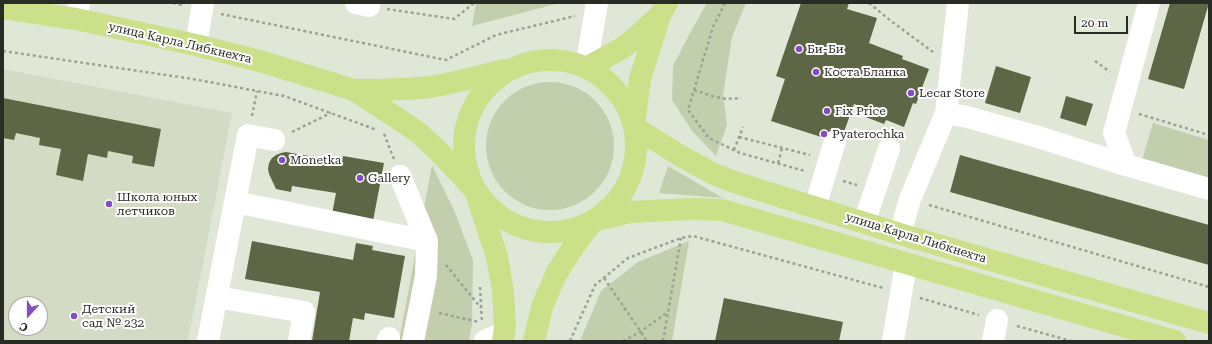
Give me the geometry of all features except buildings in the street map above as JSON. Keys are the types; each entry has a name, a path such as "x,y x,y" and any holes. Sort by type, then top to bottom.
{"main road":[{"name":"улица Карла Либкнехта","path":"3,8 78,11 196,45 263,62 354,90 419,133 475,190"},
{"path":"586,68 619,50 633,40 663,9"},
{"path":"534,341 542,307 556,274 593,221 614,204 629,181 636,154 634,127 640,79 663,9"},
{"path":"504,337 503,292 497,257 465,163 464,135 472,107 489,84 513,68 537,61 562,61 586,68 608,82 624,102 634,127"},
{"name":"улица Карла Либкнехта","path":"354,90 429,87 513,68"},
{"name":"улица Карла Либкнехта","path":"634,127 684,158 714,174 900,234 1209,323"},
{"path":"475,190 492,211 515,225 541,232 568,231 593,221 630,212 691,209 722,210 1175,341"}],"lane":[{"path":"900,234 910,200 946,113 958,3"},
{"path":"1126,165 1114,133 1149,3"},
{"path":"196,45 201,5"},
{"path":"586,68 596,7"},
{"path":"946,113 967,117 1209,189"},
{"path":"1087,152 1114,133"},
{"path":"208,341 248,135 274,140"},
{"path":"815,207 834,141"},
{"path":"864,223 889,150"},
{"path":"400,176 427,241 426,276 413,341"},
{"path":"235,202 427,241"},
{"path":"893,341 906,264"},
{"path":"217,297 304,312 300,341"},
{"path":"993,341 997,320"},
{"path":"483,332 504,337"}],"path":[{"path":"173,3 201,5 446,60 496,35 596,7"},
{"path":"363,5 454,19 474,3"},
{"path":"725,3 713,27 688,110 709,138 740,153 875,190"},
{"path":"869,3 939,56"},
{"path":"694,90 726,99 741,98"},
{"path":"248,135 257,91"},
{"path":"1121,107 1209,135"},
{"path":"274,140 331,113"},
{"path":"734,150 743,127"},
{"path":"384,133 400,176"},
{"path":"739,137 801,153"},
{"path":"778,163 782,148"},
{"path":"910,200 1209,287"},
{"path":"570,341 595,285 628,258 681,238 692,236 1071,341"},
{"path":"663,341 681,238"},
{"path":"427,241 481,309"},
{"path":"604,278 647,341"},
{"path":"623,341 640,332 668,312"},
{"path":"453,316 483,332"}],"shaded area":[{"path":"476,3 560,3 472,26"},
{"path":"707,3 746,3 732,37 723,95 727,125 716,156 692,131 672,100 673,66"},
{"name":"Школа юных летчиков","path":"3,69 232,113 188,341 3,341"},
{"path":"556,82 580,89 591,96 600,105 609,121 613,133 613,159 607,176 600,187 591,196 580,203 563,209 544,210 520,203 509,196 500,187 493,176 487,159 486,140 493,116 500,105 509,96 520,89 537,83"},
{"path":"1153,123 1209,140 1209,183 1140,167"},
{"path":"432,165 454,210 473,260 472,324 469,341 399,341"},
{"path":"668,166 723,198 659,193"},
{"path":"689,241 672,341 580,341 601,291 638,262"}],"place":[{"name":"Би-Би","path":"799,49"},
{"name":"Коста Бланка","path":"816,72"},
{"name":"Lecar Store","path":"911,93"},
{"name":"Fix Price","path":"827,111"},
{"name":"Pyaterochka","path":"824,134"},
{"name":"Monetka","path":"282,160"},
{"name":"Gallery","path":"360,178"},
{"name":"Школа юных летчиков","path":"109,204"},
{"name":"Детский сад № 232","path":"74,316"}]}
